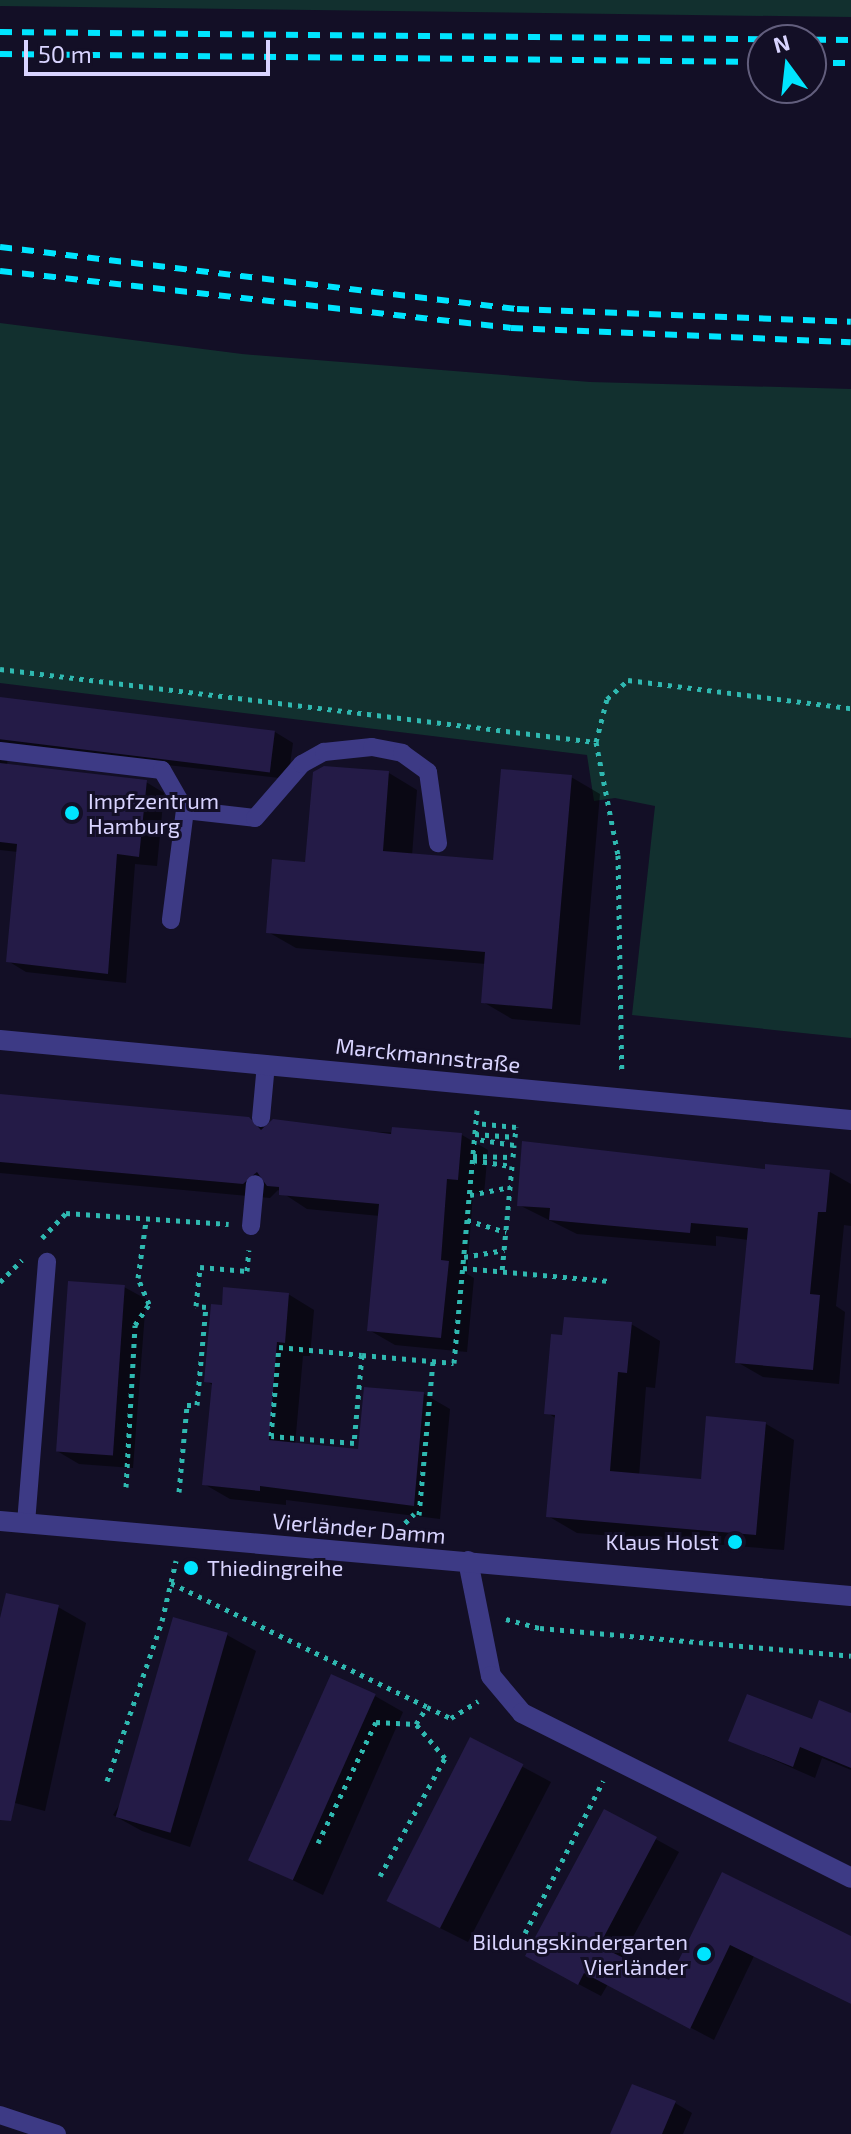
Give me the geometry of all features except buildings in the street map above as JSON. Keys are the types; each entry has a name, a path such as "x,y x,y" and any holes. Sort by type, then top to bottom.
{"street":[{"name":"Marckmannstraße","path":"0,1040 851,1120"},
{"name":"Vierländer Damm","path":"0,1521 182,1539 468,1561 491,1676 522,1713 851,1878"},
{"path":"468,1561 851,1596"}],"lane":[{"path":"185,810 255,818 302,764 324,752 372,747 402,753 428,772 438,843"},
{"path":"0,751 162,770 185,810 171,920"},
{"path":"261,1118 266,1064"},
{"path":"251,1226 255,1184"},
{"path":"26,1523 47,1262"},
{"path":"0,2115 57,2134"}],"path":[{"path":"596,742 607,699 628,680 851,708"},
{"path":"475,1139 515,1137 516,1127 476,1123"},
{"path":"362,1355 354,1443 271,1436 279,1347 454,1363 475,1139"},
{"path":"473,1158 513,1157 514,1145 475,1139"},
{"path":"473,1158 512,1166 502,1271"},
{"path":"470,1195 510,1187"},
{"path":"66,1213 251,1226 247,1271 200,1267 196,1306 206,1307 197,1405 187,1405 179,1492"},
{"path":"467,1220 506,1232"},
{"path":"126,1487 135,1325 149,1304 138,1278 146,1221"},
{"path":"464,1257 504,1250"},
{"path":"0,1282 23,1259"},
{"path":"463,1268 609,1281"},
{"path":"419,1515 433,1361"},
{"path":"107,1781 171,1583 182,1539"},
{"path":"171,1583 451,1718 501,1688"},
{"path":"477,1612 540,1628 851,1656"},
{"path":"416,1724 427,1707"},
{"path":"318,1843 376,1722 416,1724 445,1758 380,1876"},
{"path":"525,1933 614,1759"}],"green space":[{"path":"0,0 851,0 851,17 0,6"},
{"path":"0,323 242,354 590,382 851,389 851,1038 632,1015 655,806 615,798 594,801 587,755 0,683"}],"railway":[{"path":"0,32 851,40"},
{"path":"0,54 747,62"},
{"path":"827,63 851,63"},
{"path":"0,247 517,309 851,322"},
{"path":"0,271 511,328 851,342"}],"place":[{"name":"Impfzentrum Hamburg","path":"72,813"},
{"name":"Klaus Holst","path":"735,1542"},
{"name":"Thiedingreihe","path":"191,1568"},
{"name":"Bildungskindergarten Vierländer","path":"704,1954"}]}
